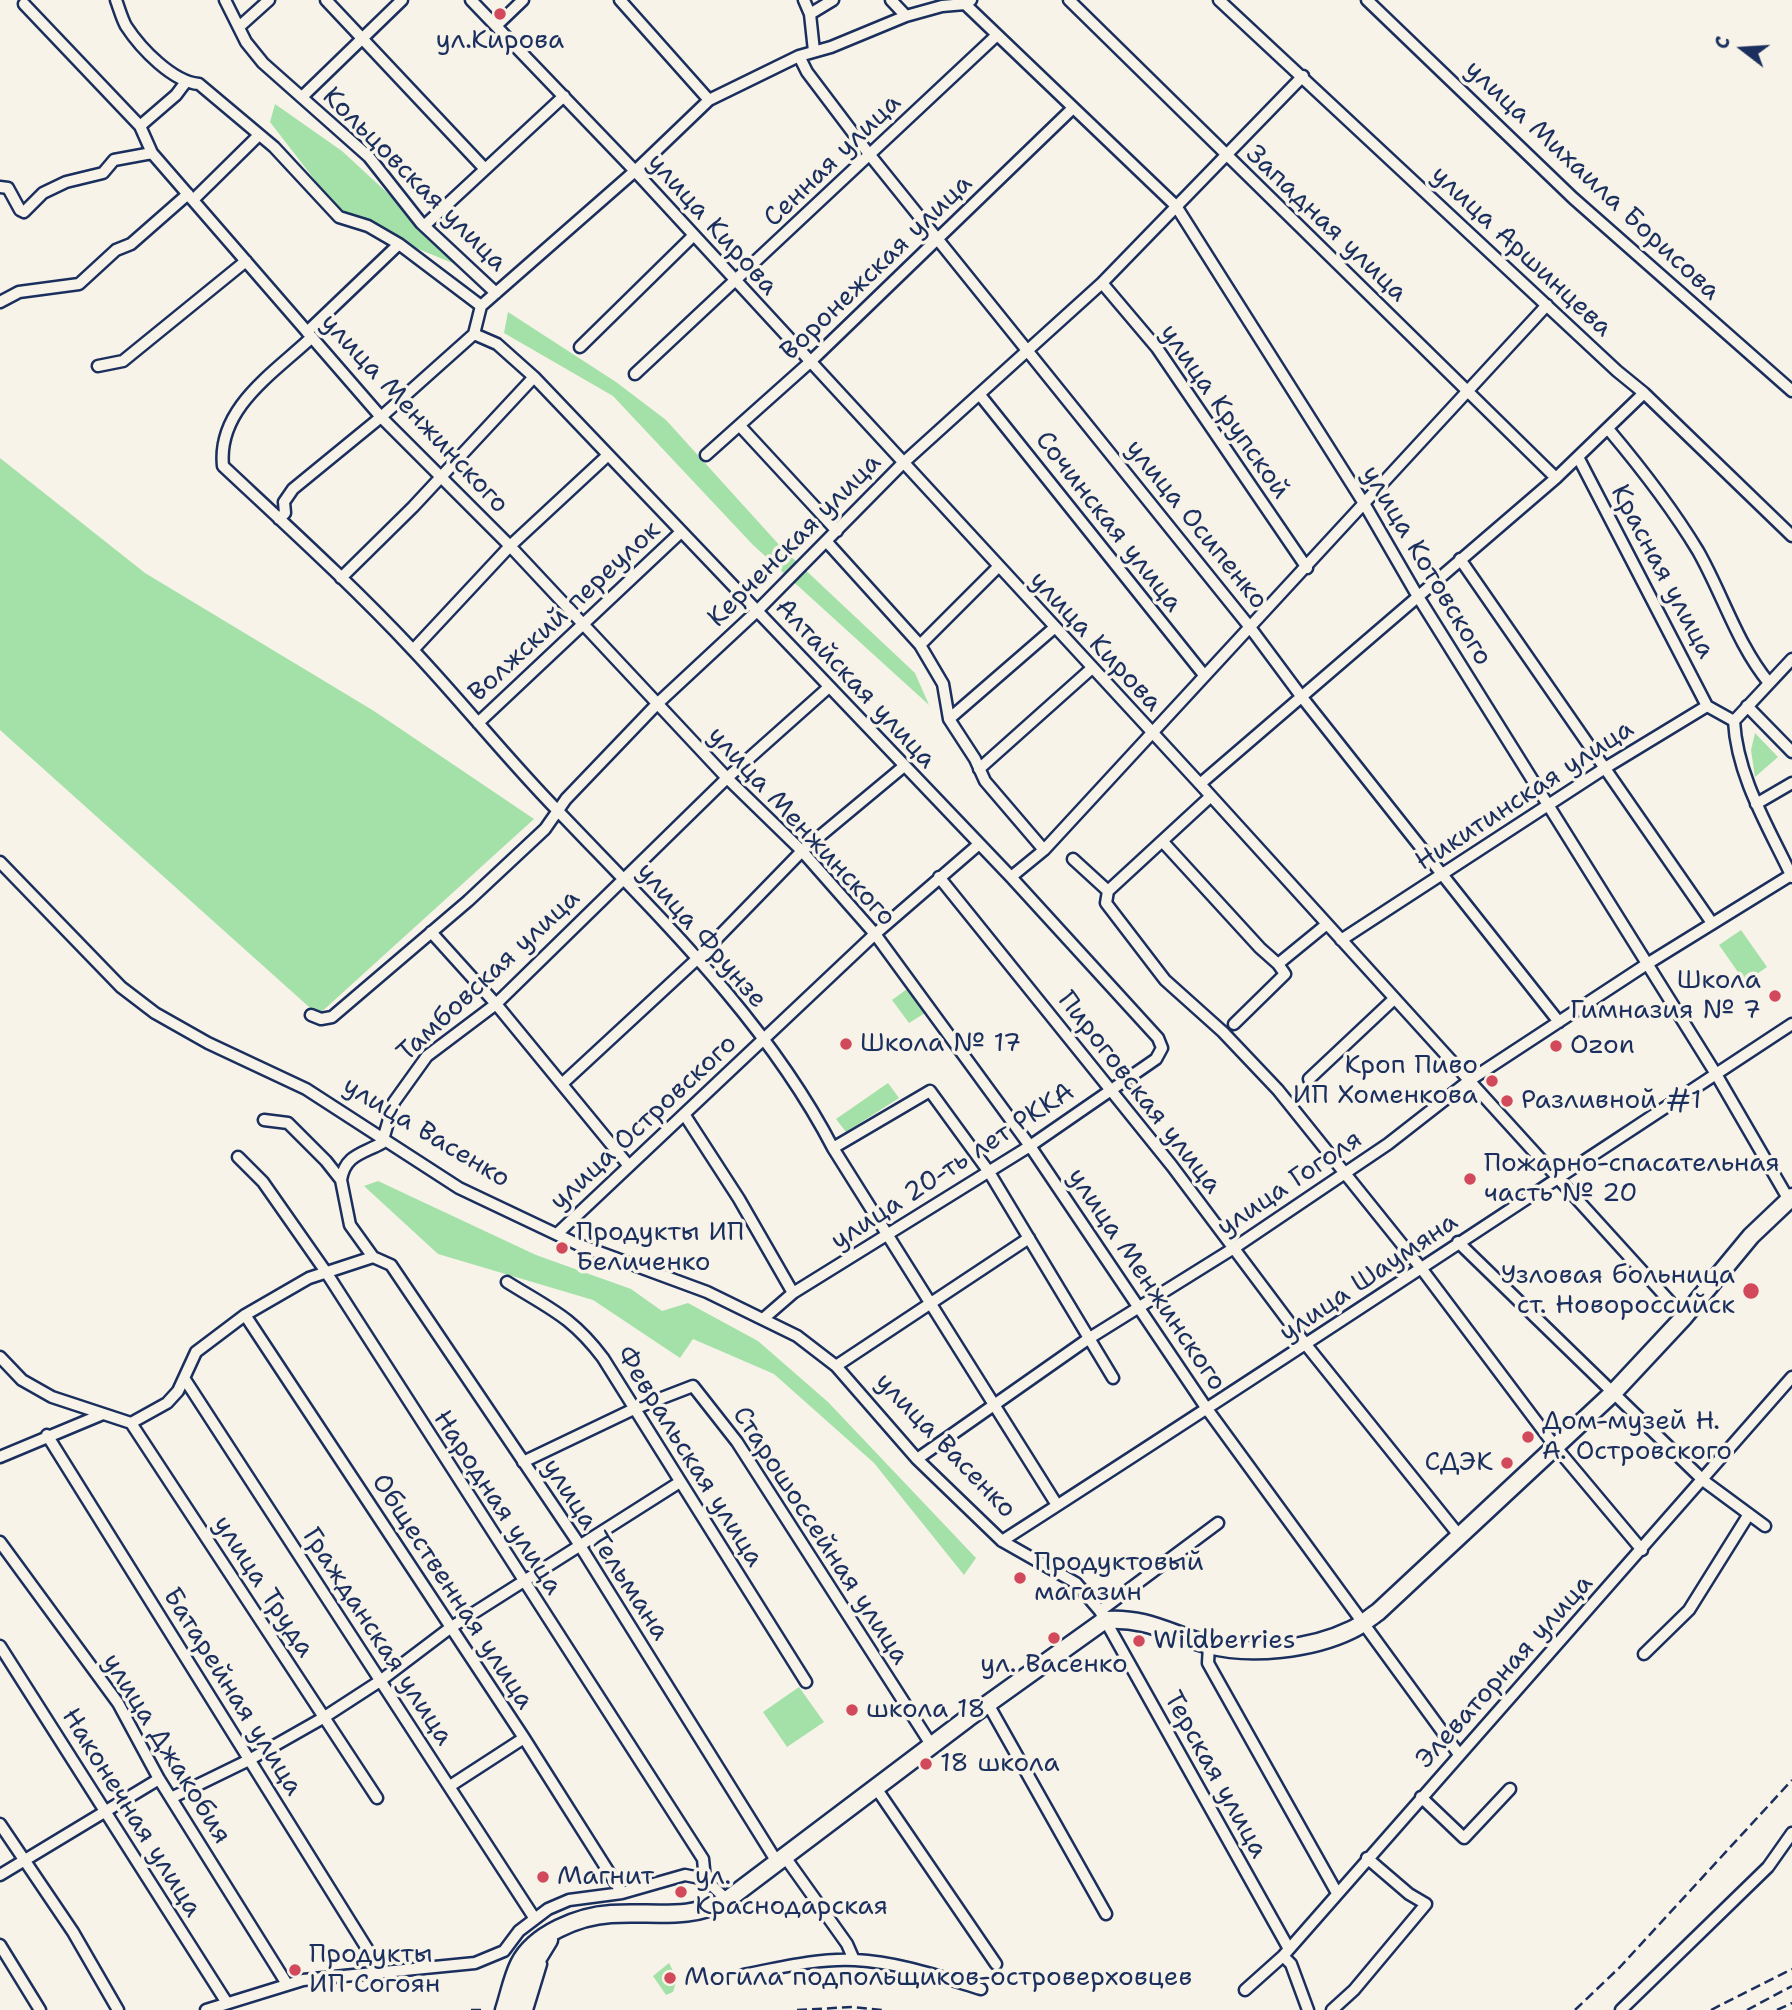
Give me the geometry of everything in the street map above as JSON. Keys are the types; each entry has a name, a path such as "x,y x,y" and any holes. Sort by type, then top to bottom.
{"main road":[{"path":"505,2010 520,1962 528,1951 553,1932 585,1918 611,1914 687,1914 711,1909 727,1900 1102,1616 1131,1618 1209,1645 1248,1648 1315,1643 1352,1630 1378,1612 1458,1534 1614,1392 1684,1317 1751,1236 1790,1198"},
{"path":"516,2010 527,1976 553,1932"}],"street":[{"name":"Кольцовская улица","path":"116,0 125,25 142,46 185,83 199,84 274,147 339,216 368,226 399,244 481,306"},
{"name":"Кольцовская улица","path":"225,0 262,63 369,157 425,226 496,293"},
{"path":"239,27 269,0"},
{"path":"326,0 485,169"},
{"path":"302,97 402,0"},
{"name":"улица Кирова","path":"471,0 635,171 1149,733 1200,784 1684,1317"},
{"path":"497,25 523,0"},
{"path":"620,0 709,100"},
{"path":"804,0 810,14 814,51"},
{"path":"810,14 833,0"},
{"path":"891,0 906,16"},
{"name":"Западная улица","path":"1069,0 1556,478"},
{"name":"улица Михаила Борисова","path":"1367,0 1573,198 1792,391"},
{"name":"улица Аршинцева","path":"1222,1 1644,393 1792,536"},
{"path":"279,519 285,513 284,502 293,489 381,417 474,334 481,306 635,171 709,100 799,56 906,16 968,2"},
{"name":"улица Котовского","path":"968,2 997,35 1176,206 1365,505 1417,595 1716,1074 1790,1198"},
{"name":"улица Менжинского","path":"24,4 140,127 152,153 381,417 510,546 727,778 802,851 875,934 1030,1146 1207,1409 1458,1753"},
{"name":"Сенная улица","path":"635,374 997,35"},
{"name":"улица Осипенко","path":"799,56 807,72 869,154 1028,348 1249,626 1301,696 1559,1022"},
{"name":"Керченская улица","path":"311,1015 321,1019 332,1017 545,829 566,799 657,704 757,611 902,464 1102,283 1303,76"},
{"path":"140,127 176,95 185,83"},
{"path":"425,226 564,96"},
{"name":"Воронежская улица","path":"706,455 809,363 1073,108"},
{"path":"0,303 19,292 79,284 116,250 131,244 191,197 258,136"},
{"path":"0,187 8,188 19,210 24,212 43,193 66,182 103,173 114,160 152,153"},
{"path":"580,347 693,236"},
{"path":"310,335 399,244"},
{"path":"97,366 123,360 246,261"},
{"name":"улица Крупской","path":"1102,283 1157,348 1307,568"},
{"path":"1011,877 1044,850 1149,733 1307,568 1547,305"},
{"name":"Алтайская улица","path":"474,334 497,344 534,377 903,767 1011,877 1158,1038 1162,1048"},
{"name":"улица Фрунзе","path":"310,335 240,402 221,448 223,466 413,650 558,811 625,878 697,959 763,1040 808,1100 833,1148 889,1233 1057,1505"},
{"path":"341,578 413,507 439,475 534,377"},
{"path":"1200,784 1556,478 1609,430 1644,393"},
{"name":"Сочинская улица","path":"980,395 1204,675"},
{"path":"740,426 837,531"},
{"path":"1609,430 1646,474 1698,552 1751,661 1769,683"},
{"path":"413,650 510,546 607,456"},
{"name":"Красная улица","path":"1578,457 1707,706"},
{"name":"Волжский переулок","path":"478,723 681,532"},
{"path":"826,541 920,645 943,684 949,719 985,781 1044,850"},
{"path":"1460,559 1712,923"},
{"path":"920,645 998,567"},
{"path":"949,719 1054,628"},
{"path":"1792,659 1734,721 1735,735 1756,804 1787,856 1792,876"},
{"path":"979,769 999,754 1091,669"},
{"name":"Тамбовская улица","path":"385,1138 389,1113 416,1068 427,1056 496,1003 727,778 829,687"},
{"path":"1707,706 1734,721"},
{"name":"Никитинская улица","path":"1341,940 1549,807 1605,768 1707,706"},
{"path":"1748,706 1792,752"},
{"path":"563,1083 697,959 802,851 903,767"},
{"path":"1756,804 1792,783"},
{"path":"1211,796 1108,891 1106,903 1165,980 1223,1032 1278,1090 1420,1268 1554,1445 1642,1550"},
{"path":"1163,842 1285,974 1234,1024"},
{"name":"улица Островского","path":"557,1234 875,934 978,845"},
{"name":"улица Васенко","path":"0,862 121,987 155,1013 306,1089 459,1188 557,1234 707,1292 797,1336 836,1366 917,1459 1002,1541 1076,1583 1102,1616"},
{"path":"1075,862 1108,891"},
{"name":"улица Гоголя","path":"917,1459 1088,1339 1234,1248 1388,1143 1470,1080 1647,964 1792,876"},
{"name":"Пироговская улица","path":"939,877 1111,1090 1307,1346 1458,1534"},
{"path":"1278,964 1327,924"},
{"path":"431,932 496,1003 629,1167"},
{"path":"1309,1079 1394,999"},
{"name":"улица Шаумяна","path":"1002,1541 1307,1346 1458,1242 1559,1180 1792,1024"},
{"name":"улица 20-ть лет РККА","path":"763,1319 793,1293 1030,1146 1156,1059 1162,1048"},
{"path":"833,1148 930,1091 989,1172 1112,1378"},
{"path":"684,1114 739,1199 793,1293"},
{"path":"264,1120 288,1124 341,1180"},
{"path":"0,1357 22,1380 52,1397 131,1423 167,1403 184,1378 196,1352 245,1315 309,1278 373,1257 350,1225 341,1180 346,1162 361,1151 382,1143 385,1138"},
{"name":"Народная улица","path":"238,1157 263,1182 326,1272 703,1860 705,1879"},
{"path":"836,1366 1028,1238"},
{"path":"1458,1242 1704,1481 1765,1525"},
{"name":"улица Тельмана","path":"373,1257 391,1265 579,1544 781,1860 847,1944 854,1959"},
{"name":"Февральская улица","path":"507,1282 567,1317 582,1331 636,1408 806,1682"},
{"name":"Общественная улица","path":"245,1315 524,1738 622,1893"},
{"name":"Элеваторная улица","path":"1245,1990 1286,1953 1458,1753 1704,1481 1792,1377"},
{"name":"Гражданская улица","path":"184,1378 535,1919"},
{"name":"Старошоссейная улица","path":"636,1408 693,1386 737,1442 932,1746"},
{"path":"523,1462 636,1408"},
{"path":"0,1457 47,1435 103,1414"},
{"name":"улица Труда","path":"131,1423 377,1798"},
{"name":"Батарейная улица","path":"47,1435 381,1970"},
{"path":"173,1797 249,1760 323,1718 380,1681 450,1628 680,1482"},
{"path":"1644,1654 1689,1610 1749,1514"},
{"path":"1102,1616 1217,1523"},
{"name":"улица Джакобия","path":"0,1542 118,1703 159,1779 173,1797 287,1984"},
{"name":"Терская улица","path":"1102,1616 1286,1953 1308,2010"},
{"path":"1209,1645 1208,1663 1337,1894"},
{"name":"Наконечная улица","path":"0,1646 227,2003"},
{"path":"988,1704 1105,1914"},
{"path":"450,1786 524,1738"},
{"path":"0,1875 24,1858 159,1779"},
{"path":"876,1788 996,1964"},
{"path":"1421,1797 1464,1838 1510,1789"},
{"path":"0,1824 73,1932 118,2010"},
{"path":"1621,2010 1768,1867 1792,1833"},
{"path":"1332,2010 1354,1990 1426,1904 1409,1894 1367,1858"},
{"path":"206,2010 287,1984 381,1970 475,1963 504,1951 519,1931 569,1900 622,1893 685,1875 705,1879 727,1900"},
{"path":"527,2010 553,1932"},
{"path":"0,1945 40,2010"},
{"path":"743,1975 854,1959 889,1964 981,1989"}],"green space":[{"path":"275,104 342,151 472,271 345,219 270,122"},
{"path":"508,312 616,382 666,420 782,548 915,673 929,705 753,545 613,396 504,333"},
{"path":"0,458 145,573 374,711 534,819 318,1015 0,730"},
{"path":"1755,733 1778,757 1755,777 1751,750"},
{"path":"1741,930 1767,967 1745,982 1719,945"},
{"path":"907,989 925,1013 909,1023 892,1000"},
{"path":"888,1083 899,1098 846,1132 836,1119"},
{"path":"378,1181 536,1255 631,1289 662,1311 688,1303 758,1341 828,1402 976,1558 964,1575 874,1463 774,1374 693,1339 680,1358 593,1300 438,1254 364,1186"},
{"path":"799,1687 824,1722 787,1747 763,1712"},
{"path":"669,1963 677,1979 673,1992 666,1995 653,1976"}],"railway":[{"path":"1575,2010 1620,1967 1792,1780"},
{"path":"1711,2010 1792,1969"},
{"path":"1747,2010 1792,1986"},
{"path":"1777,2010 1792,2003"},
{"path":"797,2010 853,2007 882,2010"},
{"path":"471,2010 483,2010"}],"place":[{"name":"ул.Кирова","path":"500,14"},
{"name":"Школа Гимназия № 7","path":"1775,996"},
{"name":"Школа № 17","path":"846,1044"},
{"name":"Ozon","path":"1556,1046"},
{"name":"Кроп Пиво ИП Хоменкова","path":"1492,1081"},
{"name":"Разливной #1","path":"1507,1101"},
{"name":"Пожарно-спасательная часть № 20","path":"1470,1179"},
{"name":"Продукты ИП Беличенко","path":"562,1248"},
{"name":"Узловая больница ст. Новороссийск","path":"1751,1291"},
{"name":"Дом-музей Н. А. Островского","path":"1528,1437"},
{"name":"СДЭК","path":"1507,1463"},
{"name":"Продуктовый магазин","path":"1020,1578"},
{"name":"ул. Васенко","path":"1054,1638"},
{"name":"Wildberries","path":"1139,1641"},
{"name":"школа 18","path":"852,1710"},
{"name":"18 школа","path":"926,1764"},
{"name":"Магнит","path":"543,1877"},
{"name":"ул. Краснодарская","path":"681,1892"},
{"name":"Продукты ИП Согоян","path":"295,1970"},
{"name":"Могила подпольщиков-островерховцев","path":"670,1978"}]}
